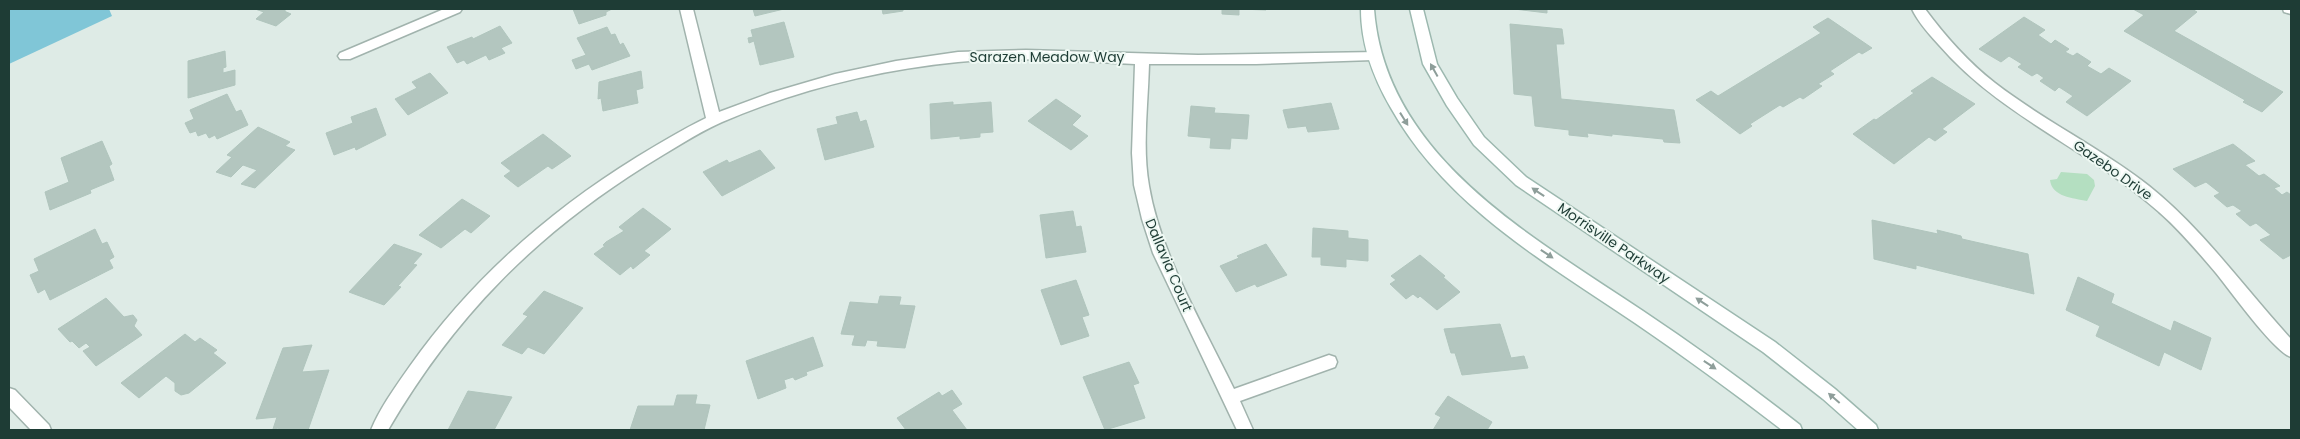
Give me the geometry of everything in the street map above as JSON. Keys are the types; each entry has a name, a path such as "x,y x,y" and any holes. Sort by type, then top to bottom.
{"street":[{"path":"345,56 455,9"},
{"path":"686,9 714,120"},
{"path":"1366,9 1373,55 1388,93 1409,127 1447,173 1480,205 1517,233 1722,374 1794,430"},
{"name":"Morrisville Parkway","path":"1416,9 1430,64 1452,102 1479,140 1521,181 1769,347 1829,394 1870,430"},
{"name":"Gazebo Drive","path":"1918,9 1933,30 1971,70 2002,94 2144,190 2175,216 2291,350"},
{"name":"Sarazen Meadow Way","path":"379,430 397,398 427,354 478,292 522,249 566,211 624,171 714,120 816,84 881,68 961,57 1014,55 1142,59 1278,59 1373,55"},
{"name":"Dallavia Court","path":"1142,59 1138,153 1141,185 1149,219 1161,253 1245,430"},
{"path":"1229,398 1329,362"},
{"path":"9,395 33,422 43,430"}],"green space":[{"path":"2061,172 2087,174 2094,180 2095,186 2087,201 2064,196 2055,190 2050,180 2057,179"}],"water":[{"path":"9,9 109,9 112,16 9,64"}],"building":[{"path":"255,9 287,9 284,11 291,14 276,26 256,19 264,12"},
{"path":"573,9 612,9 606,12 606,15 579,24"},
{"path":"753,9 784,9 755,16"},
{"path":"882,9 903,9 903,11 883,14"},
{"path":"1222,9 1239,9 1239,15 1222,14"},
{"path":"1514,9 1547,9 1547,13"},
{"path":"2133,9 2192,9 2197,12 2174,31 2283,92 2262,112 2243,102 2245,100 2124,31 2144,15"},
{"path":"2024,17 2045,30 2038,35 2051,44 2055,40 2069,49 2065,52 2073,56 2077,53 2091,62 2087,66 2101,74 2109,68 2131,81 2087,116 2066,102 2073,96 2059,87 2055,91 2040,81 2044,78 2037,73 2032,76 2018,67 2022,64 2009,56 2001,62 1979,49"},
{"path":"1828,18 1872,48 1862,54 1859,52 1830,71 1834,74 1818,84 1822,86 1803,99 1800,97 1783,107 1780,105 1750,124 1752,126 1740,134 1696,100 1711,91 1718,96 1821,33 1813,27"},
{"path":"784,22 794,57 760,65 754,41 749,43 748,38 753,37 751,30"},
{"path":"1510,24 1562,29 1564,44 1556,44 1561,99 1674,110 1680,143 1664,142 1663,139 1612,134 1612,136 1587,133 1588,137 1569,135 1569,130 1535,126 1532,96 1514,94"},
{"path":"500,26 512,43 501,48 505,53 489,60 486,55 467,64 464,60 457,63 447,47 472,37 473,39"},
{"path":"607,27 611,35 615,34 620,45 623,43 630,56 592,70 589,64 576,69 572,60 586,55 577,38"},
{"path":"225,51 226,67 223,68 223,73 235,70 235,85 188,98 188,61"},
{"path":"641,71 643,88 636,90 638,103 603,111 601,98 598,99 599,82"},
{"path":"430,73 448,93 408,115 395,99 417,88 412,82"},
{"path":"1932,77 1975,104 1942,129 1947,132 1935,141 1929,137 1894,164 1853,134 1914,93 1911,91"},
{"path":"227,94 236,112 241,110 248,125 217,139 215,135 209,138 206,133 198,136 196,131 190,133 185,123 194,119 190,110"},
{"path":"1056,99 1081,116 1072,125 1088,136 1071,150 1028,121"},
{"path":"953,102 953,105 991,102 993,132 980,133 980,137 960,139 960,136 931,139 930,104"},
{"path":"1331,103 1339,129 1308,132 1306,126 1288,128 1283,110"},
{"path":"1191,106 1215,108 1214,113 1249,115 1247,139 1231,138 1230,149 1210,148 1211,138 1188,136"},
{"path":"376,108 386,135 356,150 355,147 334,155 326,133 353,123 351,117"},
{"path":"857,112 860,122 866,120 874,147 825,160 817,129 838,124 836,117"},
{"path":"258,127 290,142 285,146 295,150 255,188 241,184 257,170 243,165 231,177 216,172 232,157 227,155"},
{"path":"543,134 571,156 552,169 548,166 518,187 504,176 511,171 501,163"},
{"path":"102,141 112,164 109,166 114,180 90,190 91,193 50,210 45,192 69,182 61,158"},
{"path":"2233,144 2255,161 2245,165 2259,176 2264,174 2280,186 2274,188 2282,195 2287,192 2291,195 2291,255 2283,259 2260,240 2271,235 2256,223 2250,226 2236,214 2242,211 2233,205 2227,207 2214,196 2220,193 2206,182 2195,187 2173,169"},
{"path":"760,150 775,168 722,196 703,172 727,160 729,163"},
{"path":"462,199 490,216 471,233 465,229 441,248 419,235"},
{"path":"643,208 671,229 644,251 650,255 633,269 631,266 620,275 594,254 605,246 603,245 606,242 624,231 619,227"},
{"path":"1073,211 1076,227 1081,226 1086,252 1046,258 1040,215"},
{"path":"1872,220 1938,234 1937,230 1961,236 1962,239 2028,254 2034,294 1916,265 1916,269 1874,259"},
{"path":"1313,228 1348,231 1348,238 1368,240 1368,261 1346,259 1346,267 1321,265 1321,257 1312,257"},
{"path":"95,229 102,244 107,242 114,257 109,260 113,268 50,300 45,289 38,293 30,275 39,271 34,259"},
{"path":"394,244 422,254 413,264 417,265 398,286 401,287 384,305 349,292"},
{"path":"1266,244 1287,275 1257,287 1255,284 1236,292 1220,266 1239,258 1237,256"},
{"path":"1420,255 1445,276 1443,277 1460,292 1437,310 1420,296 1418,298 1413,294 1406,299 1390,284 1396,280 1391,276"},
{"path":"2078,277 2114,294 2111,303 2171,331 2174,321 2211,338 2201,370 2164,352 2159,366 2096,336 2100,326 2066,310"},
{"path":"1076,280 1089,315 1082,317 1089,336 1061,345 1041,290"},
{"path":"544,291 583,308 544,354 528,347 522,354 502,345 528,316 523,314"},
{"path":"880,296 901,297 899,305 915,306 905,348 877,346 878,341 867,340 865,346 852,345 855,335 841,334 850,302 878,304"},
{"path":"106,298 124,317 133,315 137,320 134,326 142,335 96,366 83,351 90,347 86,343 79,348 72,341 70,342 58,329"},
{"path":"1500,324 1511,358 1524,356 1528,368 1462,375 1455,353 1451,353 1444,329"},
{"path":"185,334 195,342 200,338 217,350 213,353 226,363 189,393 181,395 175,391 175,383 166,376 139,398 121,383"},
{"path":"813,337 823,366 806,372 807,375 795,380 793,377 784,380 786,388 758,399 746,361"},
{"path":"312,345 302,372 329,370 308,430 273,429 277,417 256,419 283,348"},
{"path":"1129,362 1139,383 1133,385 1145,418 1105,430 1083,377"},
{"path":"952,390 962,404 952,410 967,430 906,430 897,418 939,392 942,396"},
{"path":"468,391 512,397 494,430 448,430"},
{"path":"677,395 697,395 695,404 710,405 704,430 630,430 638,406 674,406"},
{"path":"1448,396 1492,422 1487,430 1433,430 1441,417 1435,414"}]}
